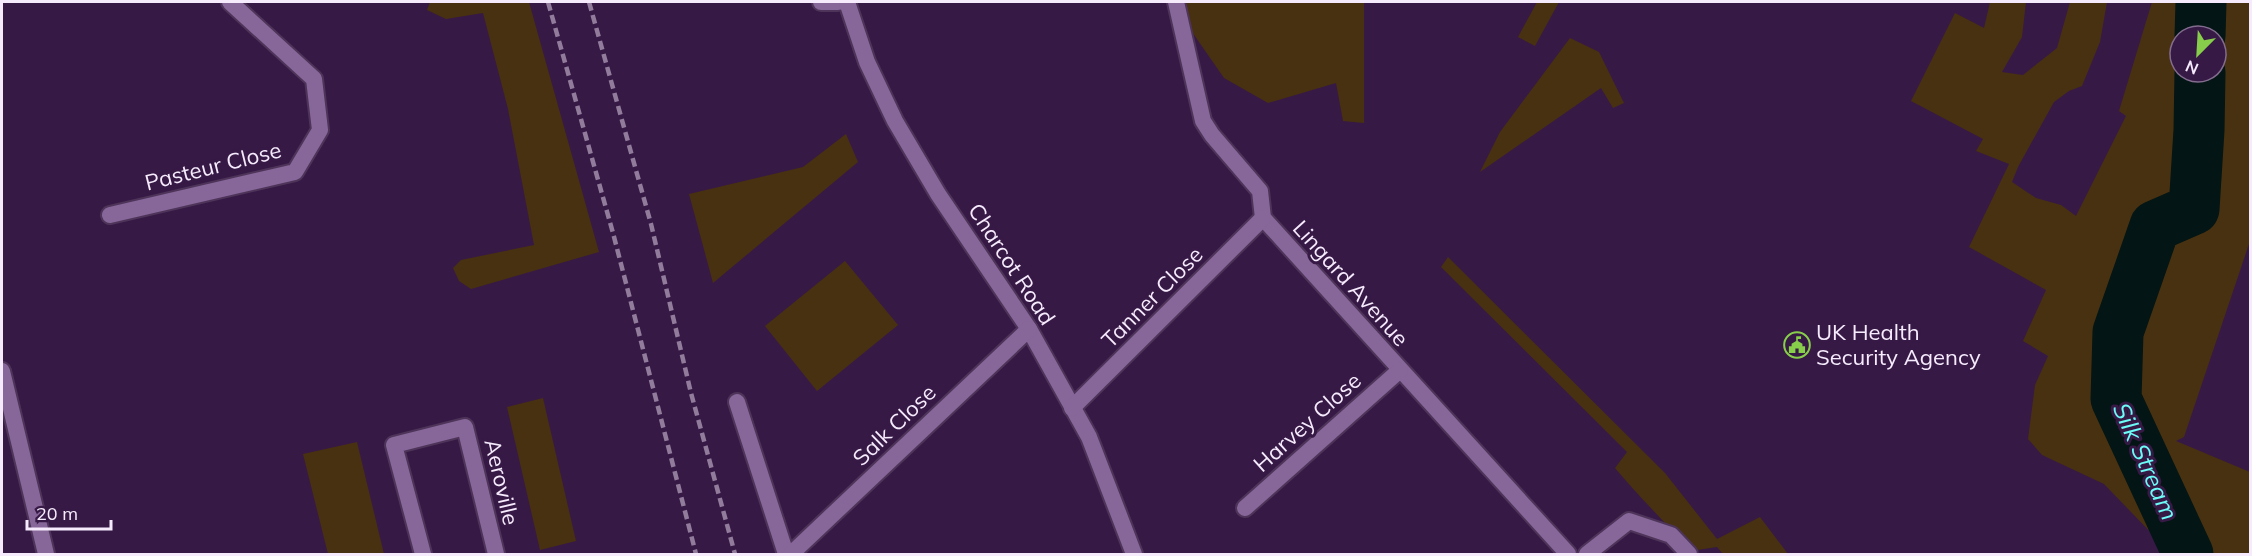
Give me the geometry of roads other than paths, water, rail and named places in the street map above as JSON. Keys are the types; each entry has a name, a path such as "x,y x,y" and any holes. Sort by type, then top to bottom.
{"street":[{"name":"Pasteur Close","path":"110,214 295,172 320,130 314,79 230,2"},
{"path":"821,2 838,2"},
{"name":"Charcot Road","path":"847,2 867,62 895,121 938,194 1029,328 1089,437 1134,555"},
{"name":"Lingard Avenue","path":"1176,2 1203,121 1212,135 1260,191 1263,218 1568,555"},
{"name":"Tanner Close","path":"1072,408 1263,218"},
{"name":"Salk Close","path":"791,555 1029,328"},
{"name":"Harvey Close","path":"1245,508 1400,370"},
{"path":"2,371 46,555"},
{"path":"737,402 786,555"},
{"name":"Aeroville","path":"423,555 394,445 465,427 495,555"},
{"path":"1587,555 1629,521 1671,536 1689,555"}],"waterway":[{"name":"Silk Stream","path":"2200,24 2201,2"},
{"name":"Silk Stream","path":"2188,554 2116,399 2118,332 2155,226 2194,209 2200,84"}],"railway":[{"path":"548,2 613,233 696,554"},
{"path":"589,2 651,224 691,393 735,554"}],"place":[{"name":"UK Health Security Agency","path":"1797,345"}]}
